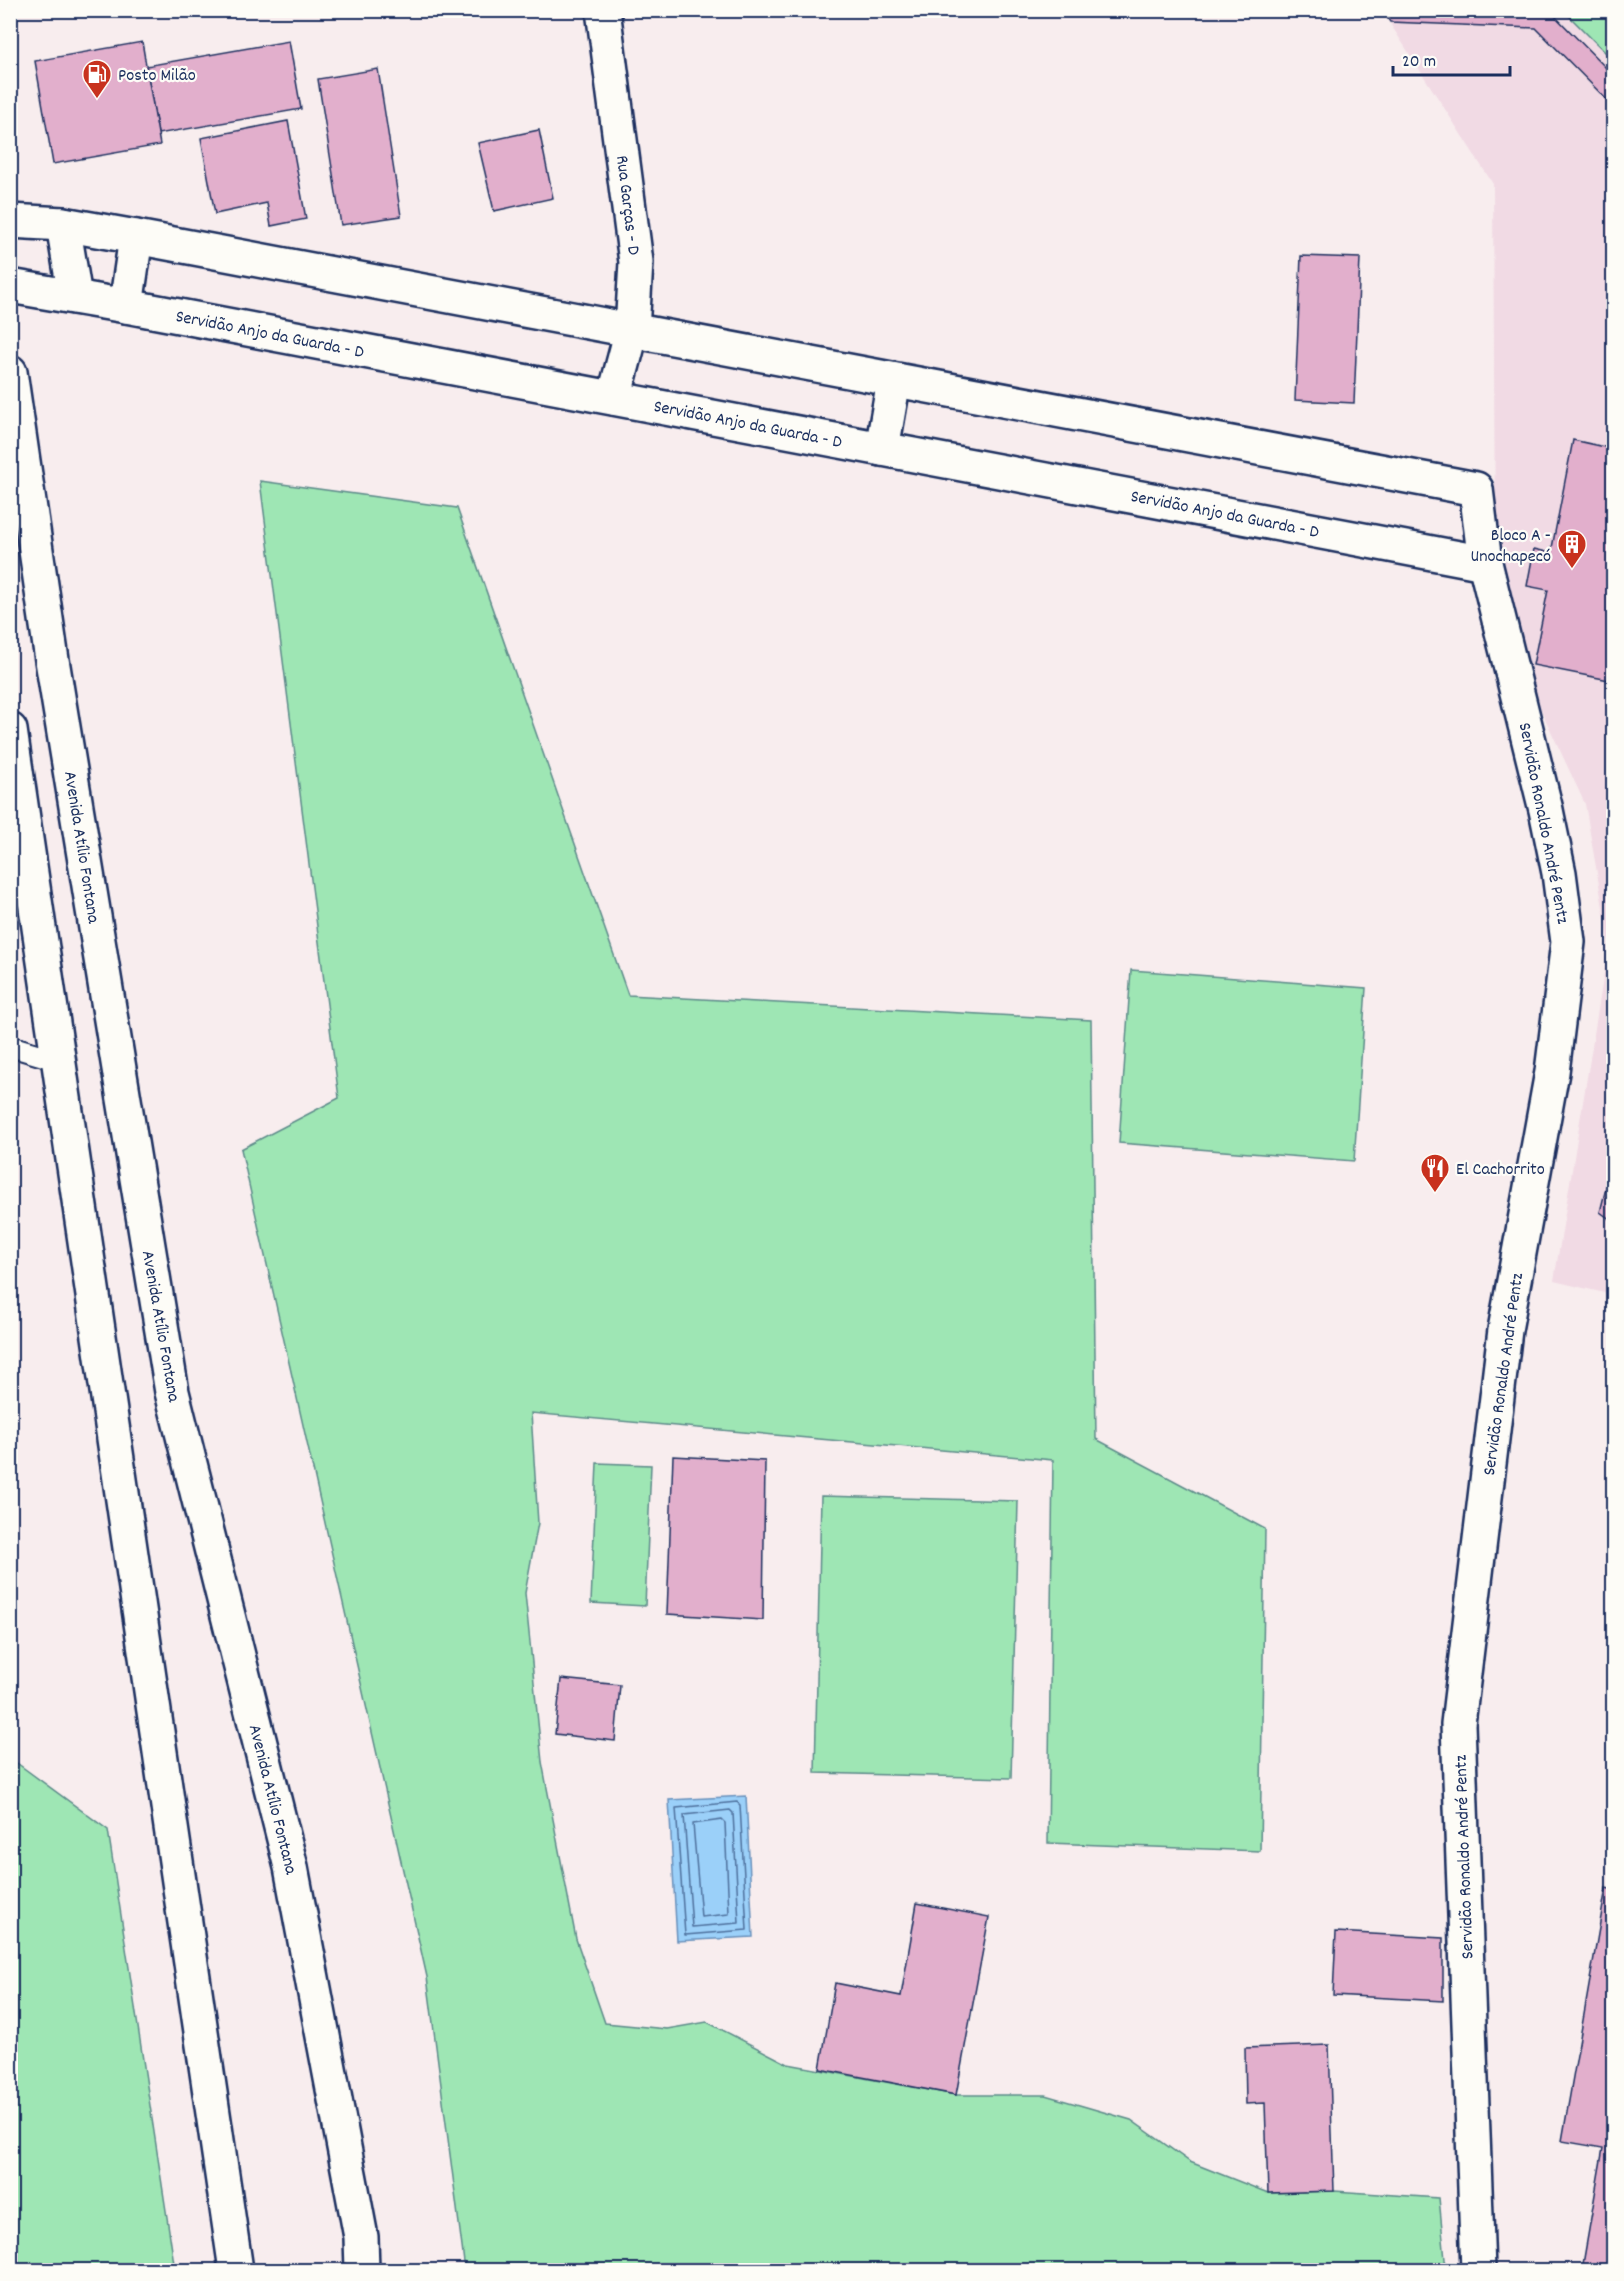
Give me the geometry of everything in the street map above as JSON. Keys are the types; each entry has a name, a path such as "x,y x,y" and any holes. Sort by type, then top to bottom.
{"street":[{"name":"Rua Garças - D","path":"603,10 636,262 632,330 614,398"},
{"path":"10,221 63,224 136,237 894,380 882,449"},
{"path":"63,224 75,297"},
{"path":"126,306 136,237"},
{"name":"Servidão Anjo da Guarda - D","path":"10,286 1485,562"},
{"name":"Avenida Atílio Fontana","path":"10,372 52,660 172,1392 291,1867 361,2237 362,2271"},
{"name":"Servidão Ronaldo André Pentz","path":"894,380 1476,489 1485,562 1546,810 1559,873 1568,942 1552,1072 1505,1330 1458,1724 1478,2271"},
{"path":"10,730 236,2271"}],"lane":[{"path":"10,1046 60,1061"}],"shaded area":[{"path":"1382,11 1613,11 1613,1295 1554,1281 1609,942 1585,804 1523,671 1495,547 1493,184"}],"green space":[{"path":"1564,11 1613,11 1613,60"},
{"path":"260,481 457,508 628,995 1091,1020 1096,1439 1265,1529 1260,1851 1048,1843 1053,1460 531,1413 538,1523 525,1593 542,1762 576,1939 605,2023 667,2029 707,2022 788,2064 956,2095 1045,2095 1131,2120 1190,2162 1268,2193 1334,2191 1439,2198 1446,2270 465,2270 427,1977 241,1149 339,1098"},
{"path":"1131,970 1366,988 1354,1161 1119,1143"},
{"path":"597,1463 651,1465 645,1606 591,1603"},
{"path":"821,1496 1018,1501 1011,1778 815,1773"},
{"path":"10,1758 108,1830 175,2270 11,2270"}],"water":[{"path":"746,1796 753,1937 677,1941 669,1800"}],"building":[{"path":"1382,10 1549,10 1614,76 1614,107 1536,28 1390,22"},
{"path":"289,41 301,109 158,134 146,66"},
{"name":"Posto Milão","path":"142,42 160,145 53,164 35,61"},
{"path":"378,69 401,216 341,225 318,79"},
{"path":"288,121 306,219 271,226 267,203 215,214 201,138"},
{"path":"539,130 553,198 494,211 478,143"},
{"path":"1301,256 1360,258 1354,403 1295,400"},
{"name":"Bloco A - Unochapecó","path":"1573,440 1614,449 1614,681 1533,665 1548,590 1527,586 1534,549 1551,553"},
{"path":"1614,1171 1614,1222 1600,1212 1610,1172"},
{"path":"673,1456 765,1461 763,1620 667,1614"},
{"path":"561,1679 620,1685 615,1741 555,1734"},
{"path":"1606,1888 1614,1890 1614,2270 1582,2270 1603,2148 1562,2141"},
{"path":"917,1903 989,1917 956,2095 820,2069 835,1983 901,1996"},
{"path":"1336,1932 1443,1938 1443,2001 1333,1995"},
{"path":"1329,2045 1334,2191 1268,2193 1265,2103 1246,2104 1245,2048"}],"place":[{"name":"Posto Milão","path":"97,100"},
{"name":"Bloco A - Unochapecó","path":"1572,570"},
{"name":"El Cachorrito","path":"1435,1194"}]}
